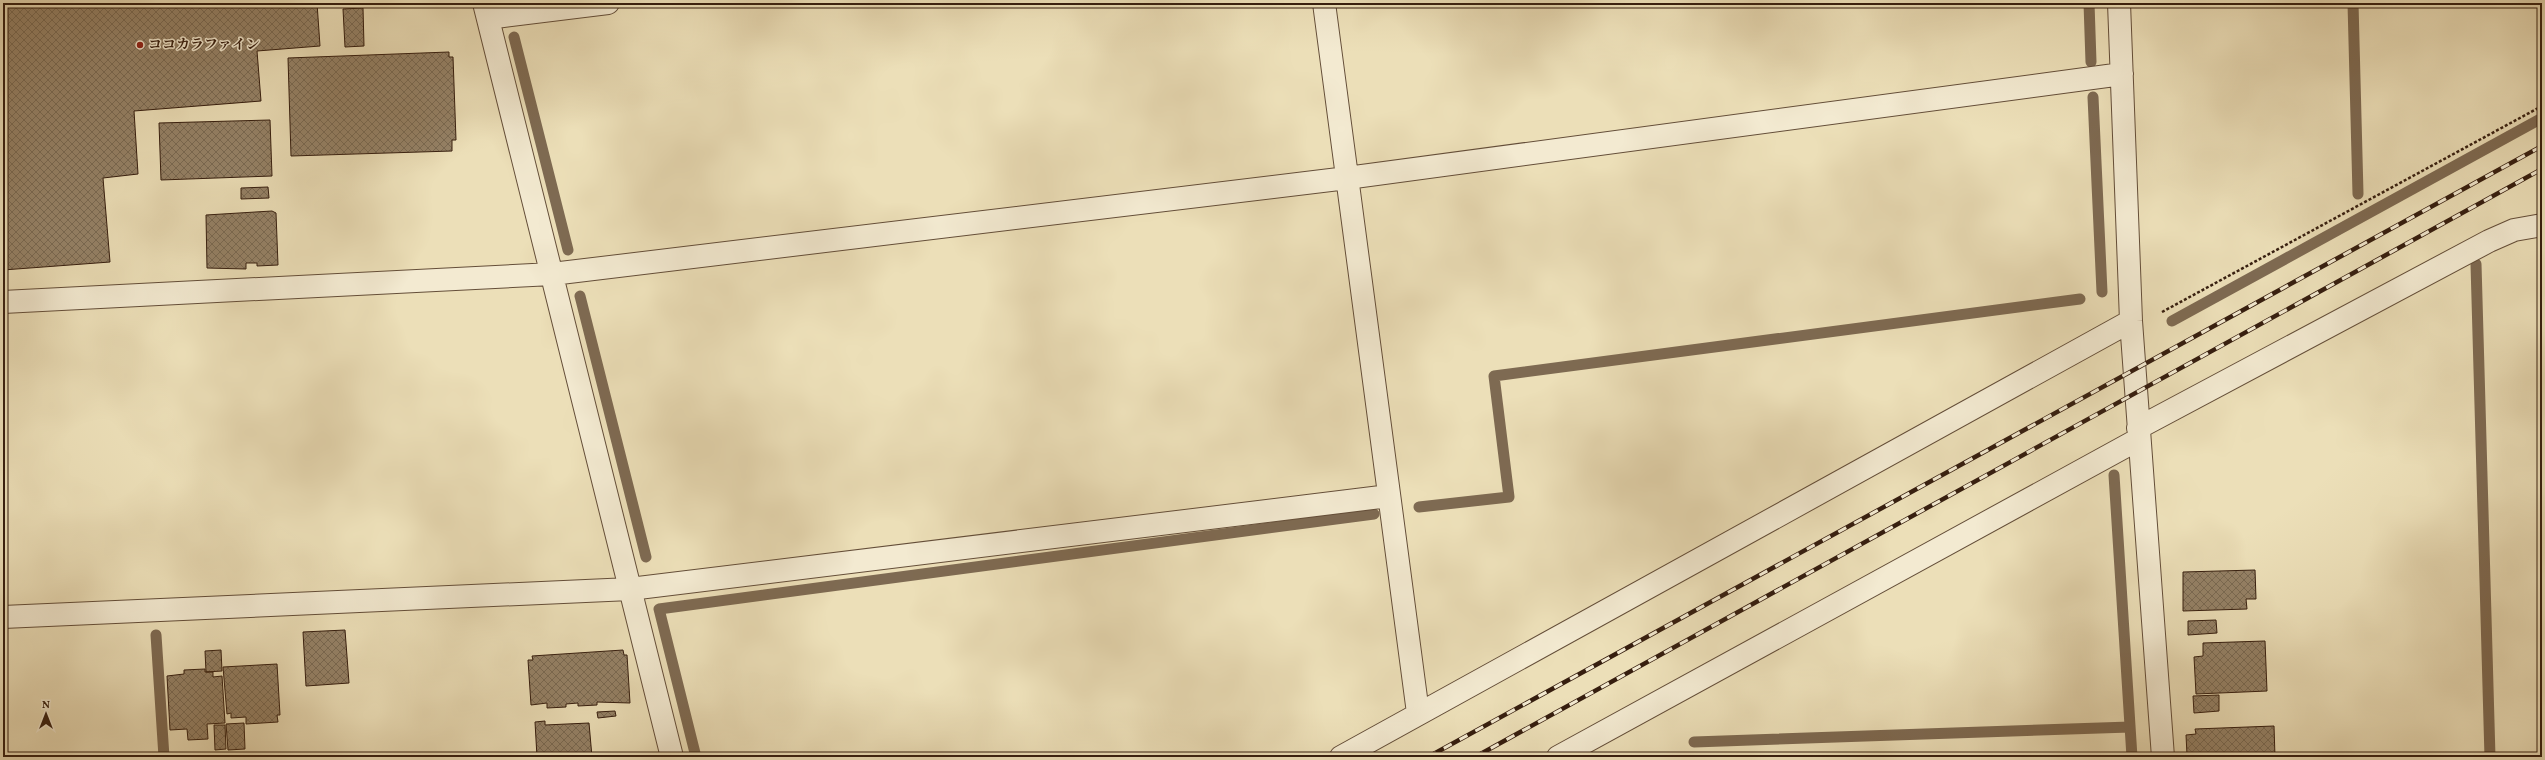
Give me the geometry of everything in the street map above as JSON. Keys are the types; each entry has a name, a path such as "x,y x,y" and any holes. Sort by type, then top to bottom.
{"street":[{"path":"608,3 486,10 672,757"},
{"path":"1324,3 1418,713"},
{"path":"2119,3 2132,325 2163,757"},
{"path":"3,302 552,274 1347,178 2122,74"},
{"path":"1558,757 2139,433 2489,241 2514,230 2542,225"},
{"path":"1341,757 1418,713 2132,325"},
{"path":"3,617 630,589 1389,496"}],"path":[{"path":"2132,325 2542,106"}],"building":[{"path":"3,3 317,3 320,46 257,51 261,101 134,111 138,174 103,178 110,262 3,270"},
{"path":"344,3 384,3 384,6 344,7"},
{"path":"363,8 364,46 345,47 343,9"},
{"path":"449,52 449,57 453,57 456,140 452,140 452,151 291,156 288,58"},
{"path":"270,120 272,176 161,180 159,123"},
{"path":"268,187 269,198 241,199 241,188"},
{"path":"272,211 276,213 278,265 257,266 257,263 246,263 246,269 207,268 206,215"},
{"path":"2255,570 2256,599 2246,599 2247,609 2183,611 2183,572"},
{"path":"2216,620 2217,633 2188,635 2188,621"},
{"path":"345,630 349,683 306,686 303,632"},
{"path":"2265,641 2267,691 2196,694 2194,657 2203,656 2203,643"},
{"path":"221,650 222,671 206,672 205,651"},
{"path":"623,650 624,655 627,655 630,703 597,702 597,705 578,706 578,703 566,704 566,707 547,708 547,703 531,705 528,660 533,660 532,656"},
{"path":"277,664 280,715 277,715 278,722 246,724 246,717 231,718 231,713 227,714 223,667"},
{"path":"205,669 205,672 213,672 213,677 222,676 225,723 207,724 208,739 188,740 187,729 170,730 167,676 184,674 184,670"},
{"path":"2219,695 2219,711 2194,713 2193,696"},
{"path":"615,711 616,716 598,718 597,712"},
{"path":"545,721 545,725 589,723 592,757 537,757 535,722"},
{"path":"244,723 245,749 228,750 226,724"},
{"path":"214,725 225,725 226,749 215,750"},
{"path":"2274,726 2275,757 2196,757 2196,754 2187,755 2186,735 2196,734 2195,729"}],"waterway":[{"path":"2089,3 2091,62"},
{"path":"2353,3 2358,194"},
{"path":"514,37 568,250"},
{"path":"2093,97 2102,292"},
{"path":"2172,321 2542,118"},
{"path":"2476,264 2490,757"},
{"path":"580,296 646,557"},
{"path":"1419,507 1509,497 1494,376 2080,299"},
{"path":"2114,475 2132,757"},
{"path":"696,757 659,609 1374,514"},
{"path":"156,635 164,757"},
{"path":"1694,742 2130,727"}],"railway":[{"path":"1428,757 2542,146"},
{"path":"1475,757 2542,169"}],"place":[{"name":"ココカラファイン","path":"140,45"}]}
